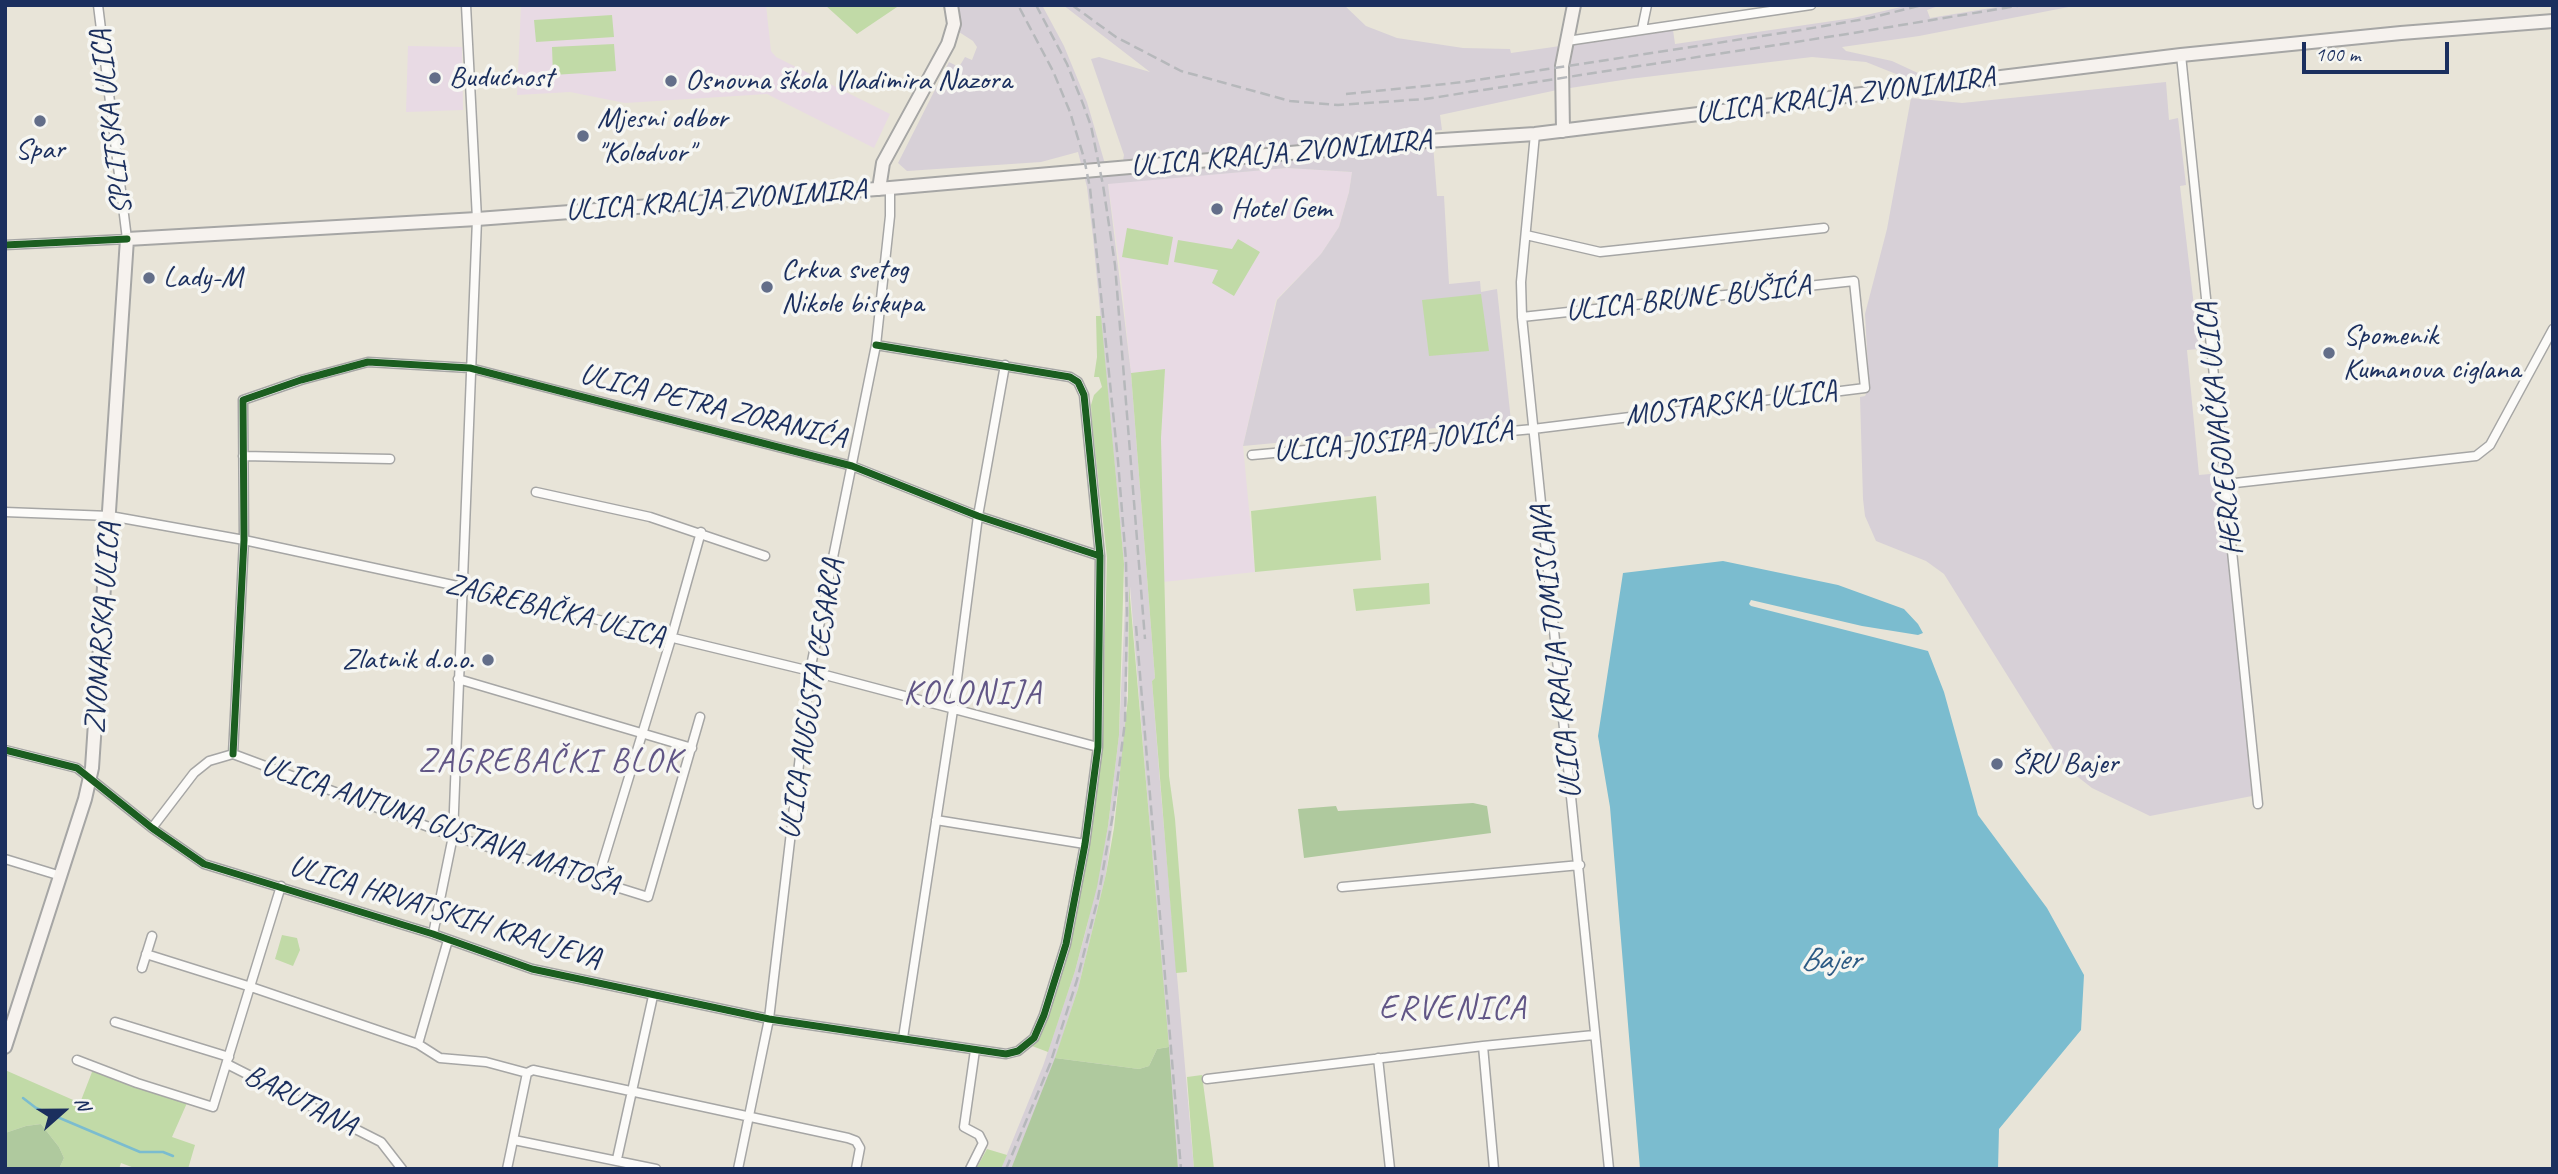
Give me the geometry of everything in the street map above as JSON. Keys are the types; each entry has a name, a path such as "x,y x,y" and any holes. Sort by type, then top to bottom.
{"main road":[{"path":"884,188 883,163 948,44 954,24 951,5"},
{"path":"1563,131 1562,72 1574,5"},
{"name":"ULICA KRALJA ZVONIMIRA","path":"127,239 477,219 1535,134 2181,55 2553,21"},
{"name":"ZVONARSKA ULICA","path":"5,1047 91,777 127,239"}],"street":[{"name":"SPLITSKA ULICA","path":"98,5 127,239"},
{"path":"433,933 453,836 477,219 466,5"},
{"path":"1642,29 1647,5"},
{"path":"1567,40 1811,5"},
{"name":"HERCEGOVAČKA ULICA","path":"2181,55 2258,804"},
{"name":"ULICA KRALJA TOMISLAVA","path":"1535,134 1521,282 1522,317 1609,1169"},
{"name":"ULICA AUGUSTA CESARCA","path":"738,1169 769,1019 810,671 876,345 890,216 884,188"},
{"path":"1525,235 1600,251 1824,228"},
{"name":"ULICA KRALJA ZVONIMIRA","path":"5,245 127,239"},
{"name":"ULICA BRUNE BUŠIĆA","path":"1522,317 1854,281"},
{"name":"MOSTARSKA ULICA","path":"1533,429 1865,388 1854,281"},
{"path":"2226,484 2476,456 2490,444 2553,329"},
{"path":"876,345 1070,377 1078,382 1087,408 1100,556 1098,747 1085,844 936,821"},
{"name":"ULICA PETRA ZORANIĆA","path":"243,456 243,400 301,380 368,362 470,368 852,466 978,516 1100,556"},
{"path":"904,1038 953,710 978,516 1005,365"},
{"name":"ULICA JOSIPA JOVIĆA","path":"1252,455 1533,429"},
{"path":"243,456 390,459"},
{"name":"ULICA ANTUNA GUSTAVA MATOŠA","path":"233,754 244,540 243,456"},
{"path":"536,492 650,517 765,556"},
{"name":"ZAGREBAČKA ULICA","path":"5,512 110,516 244,540 462,587 810,671 1098,747"},
{"path":"597,882 701,533"},
{"path":"458,679 692,748 701,717"},
{"name":"ULICA ANTUNA GUSTAVA MATOŠA","path":"152,828 194,773 209,761 233,754 453,836 648,897 692,748"},
{"name":"ULICA HRVATSKIH KRALJEVA","path":"5,750 71,766 91,777 152,828 204,864 433,933 532,969 769,1019 1006,1054 1028,1046 1044,1015 1066,944 1085,844"},
{"path":"5,859 61,876"},
{"path":"1342,887 1580,865"},
{"path":"77,1060 137,1083 213,1107 281,886"},
{"path":"142,968 152,936"},
{"path":"418,1044 448,940"},
{"path":"146,954 251,986 418,1044 440,1058 486,1062 527,1073 533,1070 856,1141 860,1148 856,1169"},
{"path":"617,1159 653,996"},
{"name":"BARUTANA","path":"116,1022 228,1061 381,1142 402,1169"},
{"path":"1207,1079 1594,1035"},
{"path":"1483,1046 1494,1169"},
{"path":"970,1169 983,1143 979,1135 964,1127 975,1050"},
{"path":"1378,1058 1390,1169"},
{"path":"508,1169 527,1073"},
{"path":"514,1140 656,1169"}],"shaded area":[{"name":"Osnovna škola Vladimira Nazora","path":"521,5 766,5 771,51 776,57 890,114 874,148 767,94 625,103 570,92 517,95"},
{"path":"957,5 1042,5 1064,46 1087,102 1105,164 1123,161 1124,155 1091,59 1099,57 1150,72 1063,5 1344,5 1366,26 1397,38 1463,48 1510,49 1511,53 1673,30 1675,44 1853,18 1910,5 1941,5 1927,10 1930,18 2009,5 2079,5 1919,36 1842,47 1846,51 1892,61 1920,74 1916,82 1866,62 1812,57 1557,90 1440,115 1442,130 1432,131 1437,196 1444,196 1449,284 1480,281 1481,292 1497,289 1511,421 1243,446 1277,300 1321,254 1339,227 1352,172 1287,168 1108,184 1131,373 1155,678 1152,681 1194,1169 1178,1169 1130,586 1125,736 1106,874 1078,989 1052,1069 1011,1169 1001,1169 1043,1066 1075,971 1108,826 1119,735 1125,606 1124,564 1093,237 1087,187 1078,152 1041,162 907,171 898,163 949,62 959,67 965,57 972,60 977,47 959,32"},
{"name":"Budućnost","path":"408,46 462,47 463,110 406,112"},
{"path":"2166,82 2169,120 2178,118 2186,185 2180,186 2199,349 2187,350 2199,475 2221,473 2252,796 2150,816 2092,788 2064,766 1944,574 1926,561 1876,541 1865,516 1863,499 1860,397 1865,396 1869,388 1865,314 1887,229 1911,98 1962,103"},
{"path":"1287,168 1352,172 1339,227 1321,254 1276,300 1243,446 1255,572 1163,582 1161,438 1165,370 1131,373 1108,183"}],"green space":[{"path":"825,5 900,5 857,34"},
{"path":"612,15 614,37 536,42 534,20"},
{"path":"614,44 616,71 553,75 552,47"},
{"path":"1127,228 1173,237 1168,265 1122,257"},
{"path":"1238,239 1260,252 1234,296 1212,283 1218,270 1174,262 1178,240 1232,249"},
{"path":"1481,294 1489,351 1429,356 1422,300"},
{"path":"1096,316 1101,316 1124,564 1119,735 1108,826 1097,887 1075,971 1048,1052 1032,1046 1070,947 1090,842 1102,747 1107,558 1091,405 1094,395 1102,387 1099,377 1094,377 1097,357"},
{"path":"1165,369 1161,438 1169,776 1187,972 1176,973 1131,373"},
{"path":"1376,496 1381,560 1255,572 1251,511"},
{"path":"1429,583 1430,604 1356,611 1353,589"},
{"path":"1129,586 1169,1047 1157,1049 1149,1066 1139,1069 1055,1058 1078,989 1106,874 1114,828 1128,697"},
{"path":"1473,803 1487,806 1491,833 1304,858 1298,809 1336,806 1338,811"},
{"path":"282,935 297,938 300,950 293,966 275,959"},
{"path":"1169,1047 1178,1169 1011,1169 1055,1058 1139,1069 1149,1066 1157,1049"},
{"path":"5,1070 80,1103 92,1072 96,1071 187,1103 172,1137 195,1145 188,1169 137,1169 121,1163 119,1169 59,1169 64,1158 41,1124 5,1133"},
{"path":"1202,1075 1214,1169 1194,1169 1187,1077"},
{"path":"41,1124 64,1158 59,1169 5,1169 5,1133"},
{"path":"987,1149 1007,1155 1001,1169 976,1169"}],"water":[{"name":"Bajer","path":"1723,561 1838,585 1904,609 1918,624 1923,633 1918,635 1862,626 1751,600 1749,604 1928,651 1944,692 1978,815 2047,908 2084,975 2081,1030 1999,1129 1998,1169 1640,1169 1610,807 1598,736 1623,573"}],"waterway":[{"name":"ERVENICA","path":"23,1098 36,1108 140,1152 163,1152 173,1156"}],"railway":[{"path":"1006,1169 1050,1064 1077,980 1098,898 1125,722 1127,613 1118,461 1090,188 1070,112 1053,71 1018,5"},
{"path":"1036,5 1067,64 1083,104 1091,126 1103,185 1115,265 1145,639"},
{"path":"1072,5 1116,37 1181,71 1290,101 1338,105 1425,99 2023,5"},
{"path":"1346,94 1464,82 1801,30 1870,18 1922,5"},
{"path":"1136,626 1181,1169"}],"cycle path":[{"path":"5,245 127,239"},
{"path":"5,750 77,768 152,828 204,864 433,934 532,969 769,1019 1006,1054 1018,1051 1034,1038 1066,944 1085,844 1098,747 1100,556 1084,395 1078,382 1070,377 876,345"},
{"path":"233,754 244,540 243,400 301,380 368,362 470,368 852,466 978,516 1100,556"}],"place":[{"name":"Budućnost","path":"435,78"},
{"name":"Osnovna škola Vladimira Nazora","path":"671,81"},
{"name":"Spar","path":"40,121"},
{"name":"Mjesni odbor \"Kolodvor\"","path":"583,136"},
{"name":"Hotel Gem","path":"1217,209"},
{"name":"Lady-M","path":"149,278"},
{"name":"Crkva svetog Nikole biskupa","path":"767,287"},
{"name":"Spomenik Kumanova ciglana","path":"2329,353"},
{"name":"Zlatnik d.o.o.","path":"488,660"},
{"name":"ŠRU Bajer","path":"1997,764"}],"district":[{"name":"KOLONIJA","path":"973,694"},
{"name":"ZAGREBAČKI BLOK","path":"550,762"},
{"name":"ERVENICA","path":"1453,1009"}]}
